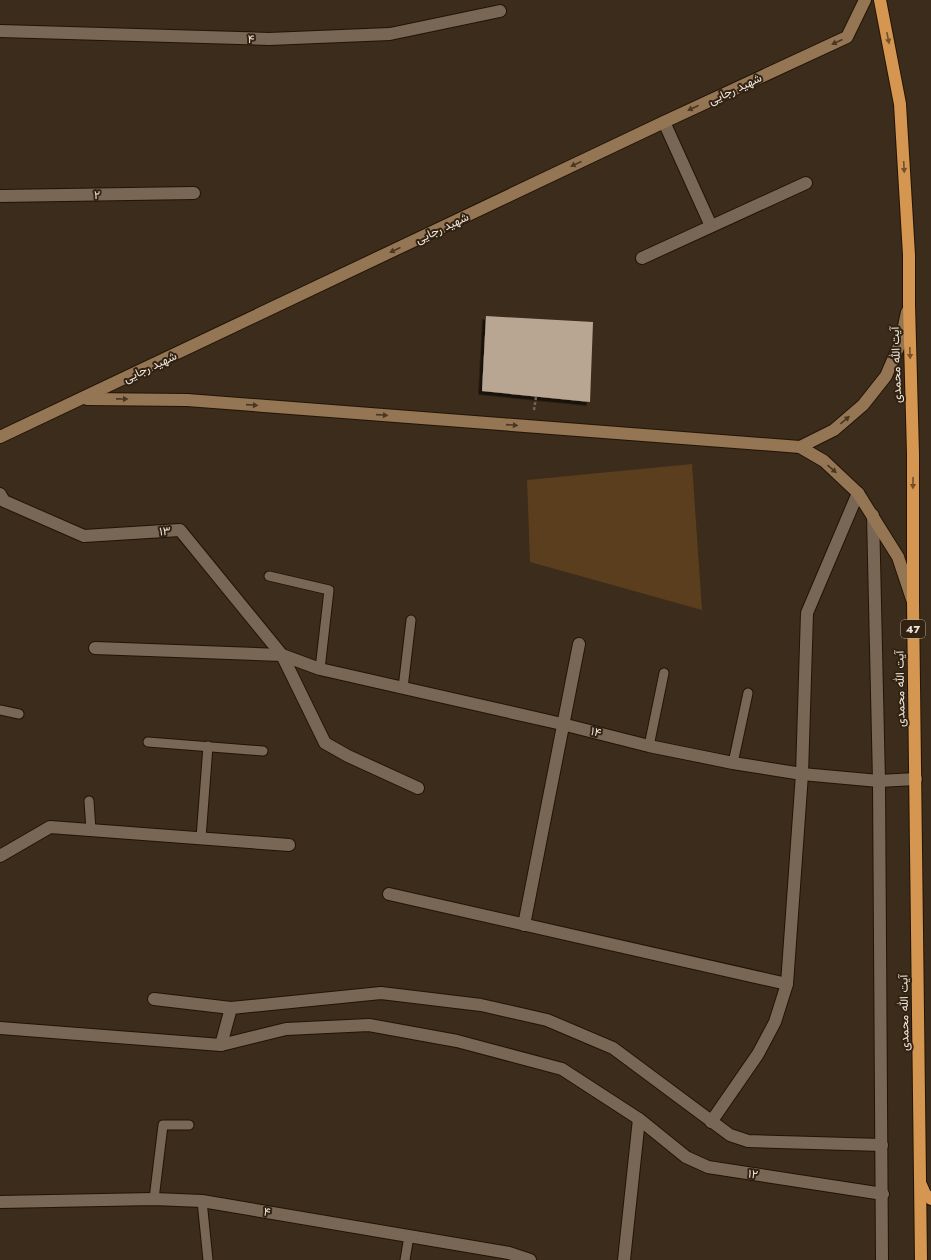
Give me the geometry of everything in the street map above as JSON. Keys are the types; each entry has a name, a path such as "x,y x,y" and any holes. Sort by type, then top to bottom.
{"highway":[{"name":"آیت الله محمدی","path":"880,0 900,104 909,255 908,304 913,454 913,602 921,1256"},
{"path":"921,1185 925,1194 931,1199"},
{"path":"921,1256 926,1243 931,1238"}],"street":[{"name":"شهید رجایی","path":"0,437 83,399 664,122 848,37 866,0"},
{"name":"۴","path":"0,31 276,39 390,34 500,11"},
{"path":"664,122 711,226"},
{"path":"642,258 806,183"},
{"name":"۲","path":"0,196 194,193"},
{"path":"800,446 834,430 862,406 886,376 901,341 908,304"},
{"path":"83,399 187,400 800,446 824,461 858,493 898,557 913,602"},
{"path":"711,1122 758,1054 775,1022 787,984 802,774 807,613 858,493"},
{"name":"۱۳","path":"0,494 4,501 84,536 180,530 282,655"},
{"path":"873,515 879,781 883,1194 882,1260"},
{"path":"524,925 562,724 579,644"},
{"path":"95,648 282,655 325,743 348,756 418,788"},
{"name":"۱۴","path":"282,655 320,669 562,724 650,746 733,763 802,774 879,781 916,779"},
{"path":"0,856 50,827 290,845"},
{"path":"389,894 787,984"},
{"path":"154,999 230,1008 381,993 481,1004 547,1020 613,1048 730,1135 748,1141 882,1145"},
{"path":"221,1044 230,1008"},
{"name":"۱۲","path":"0,1028 221,1044 286,1029 369,1025 457,1041 562,1069 638,1119 686,1158 708,1167 883,1194"},
{"path":"624,1260 638,1119"},
{"name":"۴","path":"0,1202 154,1199 202,1201 509,1253 530,1260"}],"lane":[{"path":"269,576 329,590 320,669"},
{"path":"403,688 411,620"},
{"path":"650,746 664,673"},
{"path":"733,763 748,693"},
{"path":"0,710 19,714"},
{"path":"148,742 263,750"},
{"path":"201,838 208,746"},
{"path":"89,801 91,830"},
{"path":"154,1199 163,1124 189,1125"},
{"path":"202,1201 208,1260"},
{"path":"405,1260 409,1236"}],"shaded area":[{"path":"692,464 702,610 530,562 527,480"}],"building":[{"path":"486,316 593,322 590,402 482,391"}]}
